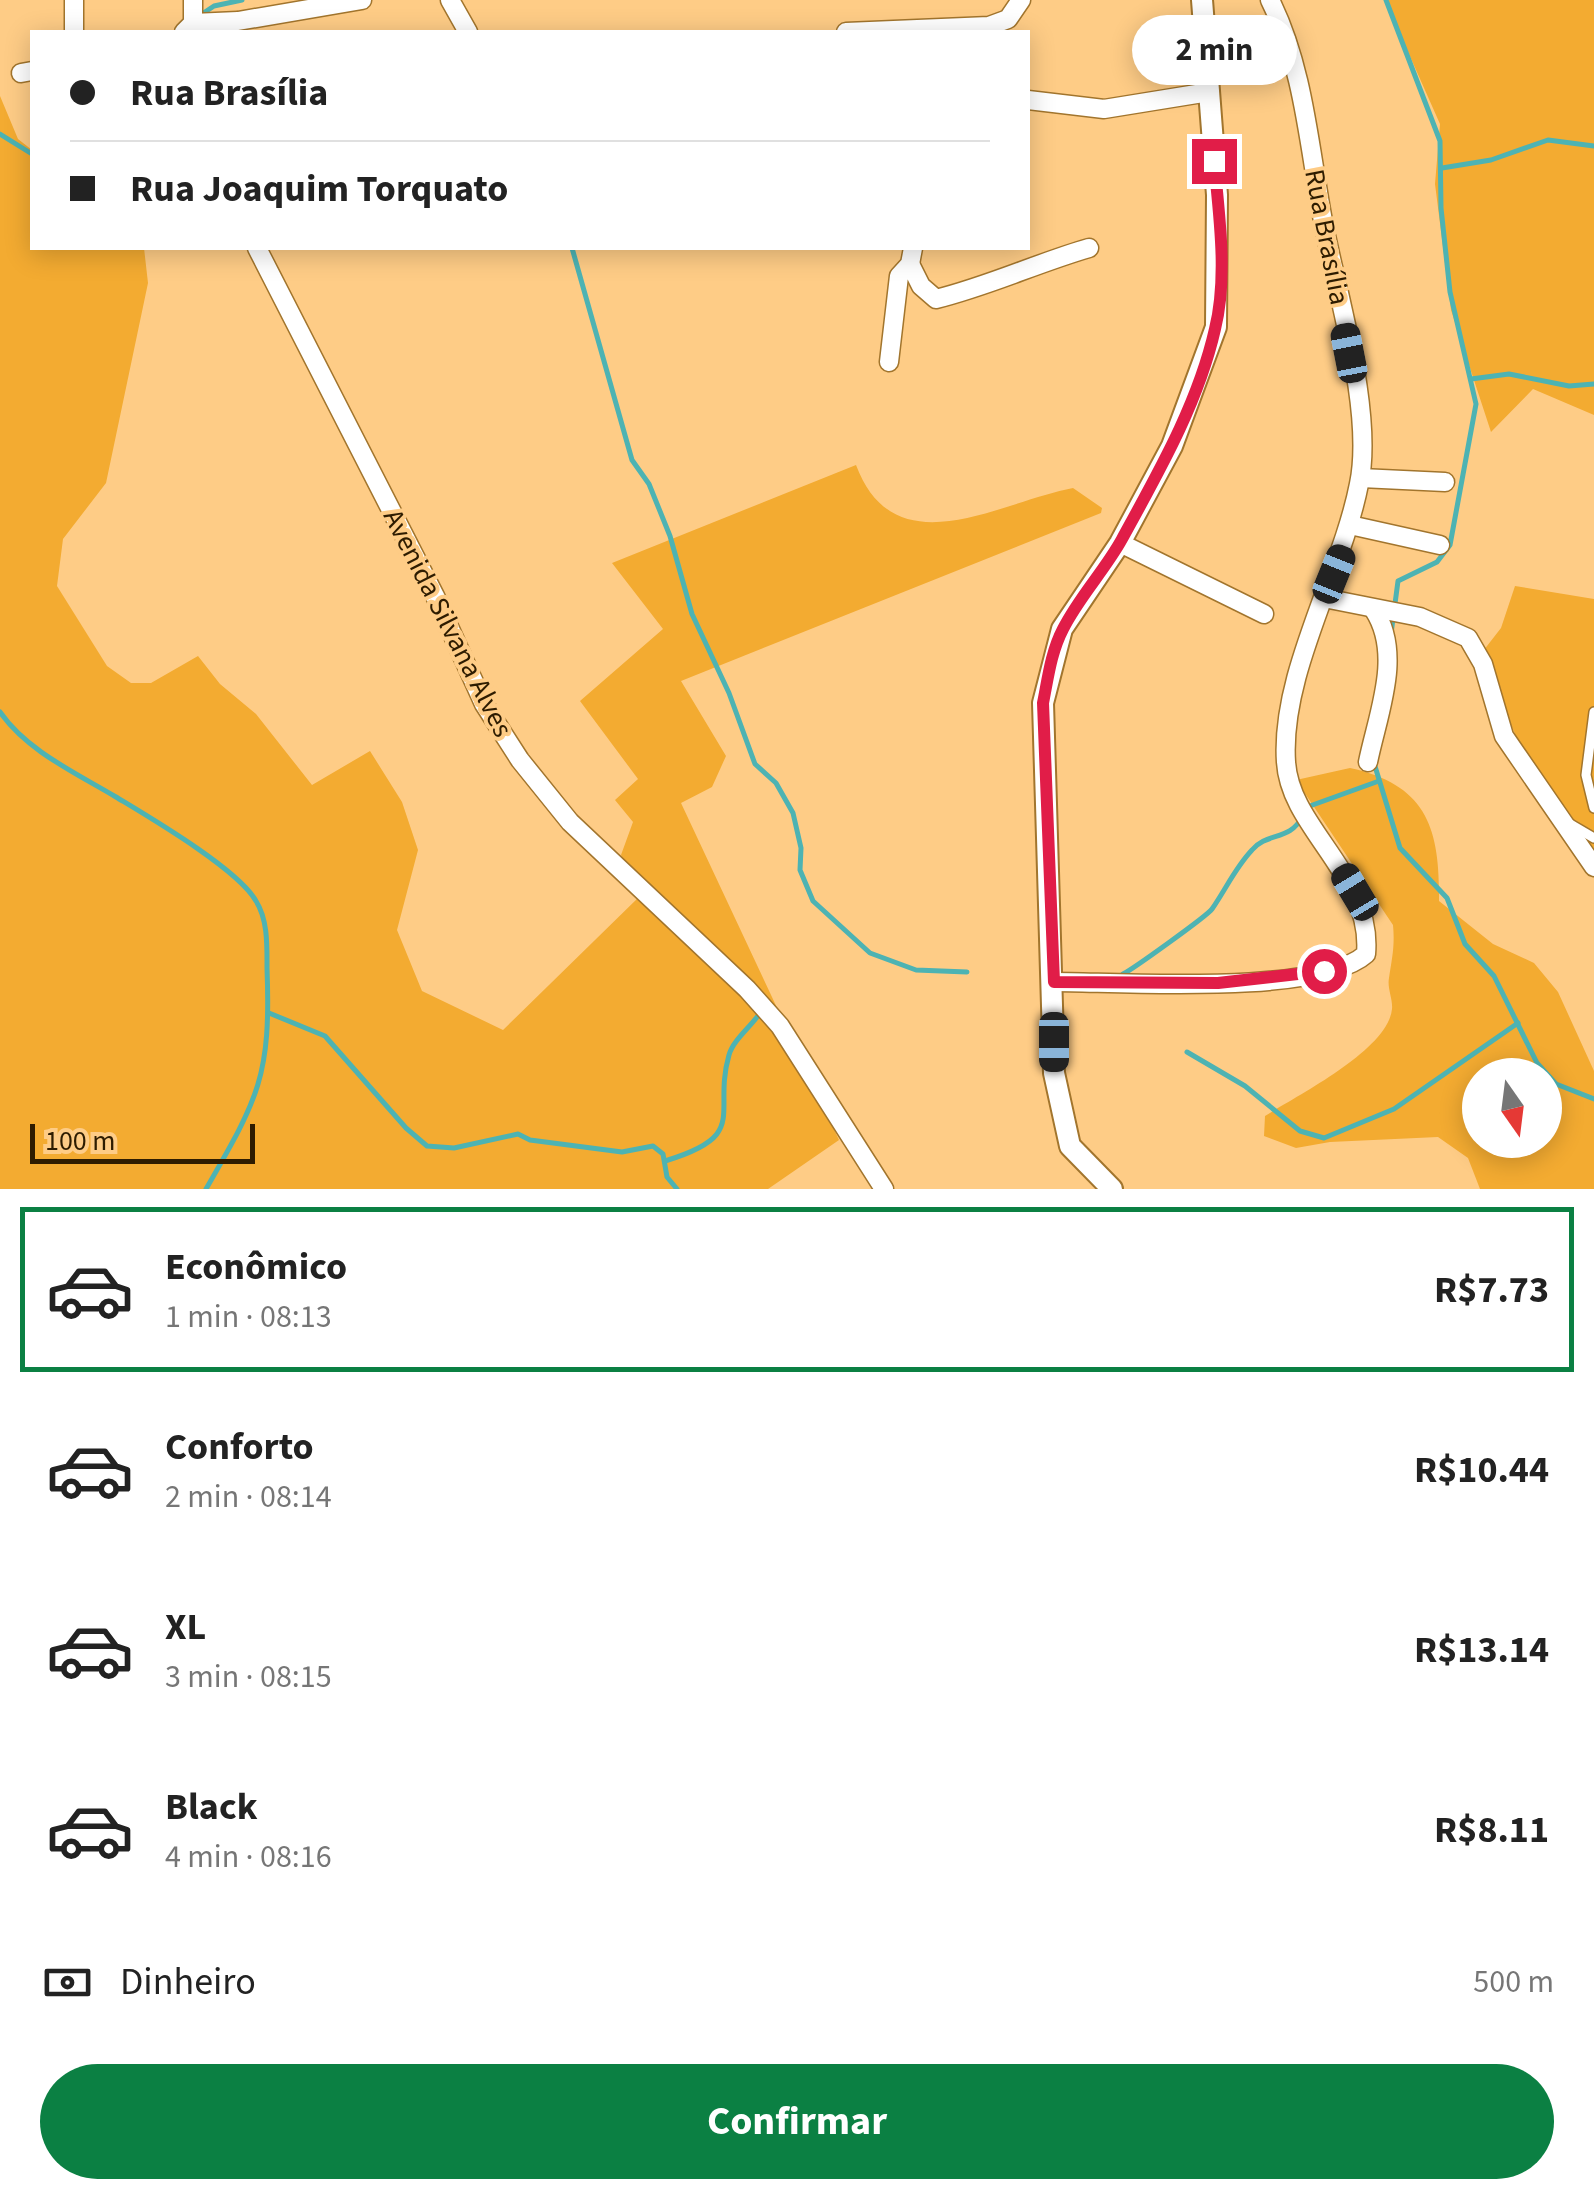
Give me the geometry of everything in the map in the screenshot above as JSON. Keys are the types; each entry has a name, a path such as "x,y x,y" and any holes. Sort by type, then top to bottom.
{"street":[{"path":"74,0 74,30"},
{"path":"193,0 188,28 362,0"},
{"path":"450,0 467,30"},
{"path":"893,30 988,26 1008,19 1021,0"},
{"path":"1112,1189 1070,1146 1054,1073 1043,703 1062,629 1120,542 1172,446 1216,327 1217,195 1202,0"},
{"name":"Rua Brasília","path":"1054,982 1218,983 1294,978 1355,964 1366,954 1368,933 1355,892 1290,787 1286,762 1304,656 1350,524 1361,478 1356,386 1299,85 1284,28 1270,0"},
{"path":"1030,100 1104,109 1209,92"},
{"path":"911,256 921,286 936,299 987,286 1027,266 1089,248"},
{"name":"Avenida Silvana Alves","path":"258,250 435,596 484,704 520,760 570,822 747,988 780,1026 884,1189"},
{"path":"889,362 899,276 911,256"},
{"path":"1361,478 1445,482"},
{"path":"1350,524 1440,544"},
{"path":"1120,542 1264,614"},
{"path":"1324,598 1420,616 1468,638 1484,664 1504,736 1594,867"},
{"path":"1368,762 1389,662 1386,629 1374,610"}],"lane":[{"path":"1594,712 1586,776 1594,808"},
{"path":"1559,818 1594,838"}],"shaded area":[{"path":"1385,0 1594,0 1594,415 1533,389 1491,432 1451,310 1435,184 1440,124"},
{"path":"0,96 18,139 30,148 30,250 144,250 148,283 106,483 63,539 57,586 107,666 131,683 151,683 198,656 220,684 256,714 312,785 370,751 402,802 418,850 397,930 422,991 503,1030 640,896 621,855 633,822 615,800 638,779 580,701 663,629 612,563 856,465 873,496 896,514 922,522 951,521 1073,488 1102,508 1101,513 681,681 726,756 712,787 681,803 839,1140 768,1189 0,1189"},
{"path":"1515,586 1594,599 1594,860 1548,808 1480,655 1501,628"},
{"path":"1350,768 1397,786 1412,798 1432,831 1439,901 1493,944 1534,963 1558,992 1594,1071 1594,1189 1480,1189 1468,1158 1562,1158 1562,1058 1462,1058 1462,1154 1438,1137 1330,1142 1296,1148 1264,1136 1265,1116 1339,1070 1387,1025 1392,1009 1389,982 1393,925 1296,780"}],"waterway":[{"path":"199,16 214,6 242,0"},
{"path":"1386,0 1440,141 1441,208 1450,292 1476,404 1450,545 1437,562 1398,581 1391,634"},
{"path":"0,134 30,153"},
{"path":"1442,168 1491,160 1548,140 1594,146"},
{"path":"573,250 632,460 649,484 670,536 692,614 729,693 755,764 776,783 793,813 801,848 800,870 813,901 870,953 916,970 967,972"},
{"path":"1471,379 1509,374 1569,386 1594,384"},
{"path":"0,712 38,750 212,859 246,888 260,908 267,951 267,1035 263,1061 250,1107 206,1189"},
{"path":"1374,763 1400,848 1447,898 1465,944 1494,976 1537,1063 1556,1084 1594,1099"},
{"path":"1307,807 1379,781"},
{"path":"1123,974 1207,914 1252,850 1291,830 1302,817"},
{"path":"269,1013 325,1036 406,1128 427,1146 454,1148 518,1134 530,1140 622,1152 653,1146 663,1154 667,1177 677,1189"},
{"path":"665,1161 709,1142 719,1132 729,1055 757,1017"},
{"path":"1187,1052 1245,1086 1300,1131 1324,1138 1394,1109 1518,1023"}],"route":[{"path":"1214,161 1220,290 1216,327 1204,364 1172,446 1120,542 1062,629 1050,665 1043,703 1054,982 1218,983 1294,978 1324,971"}]}
